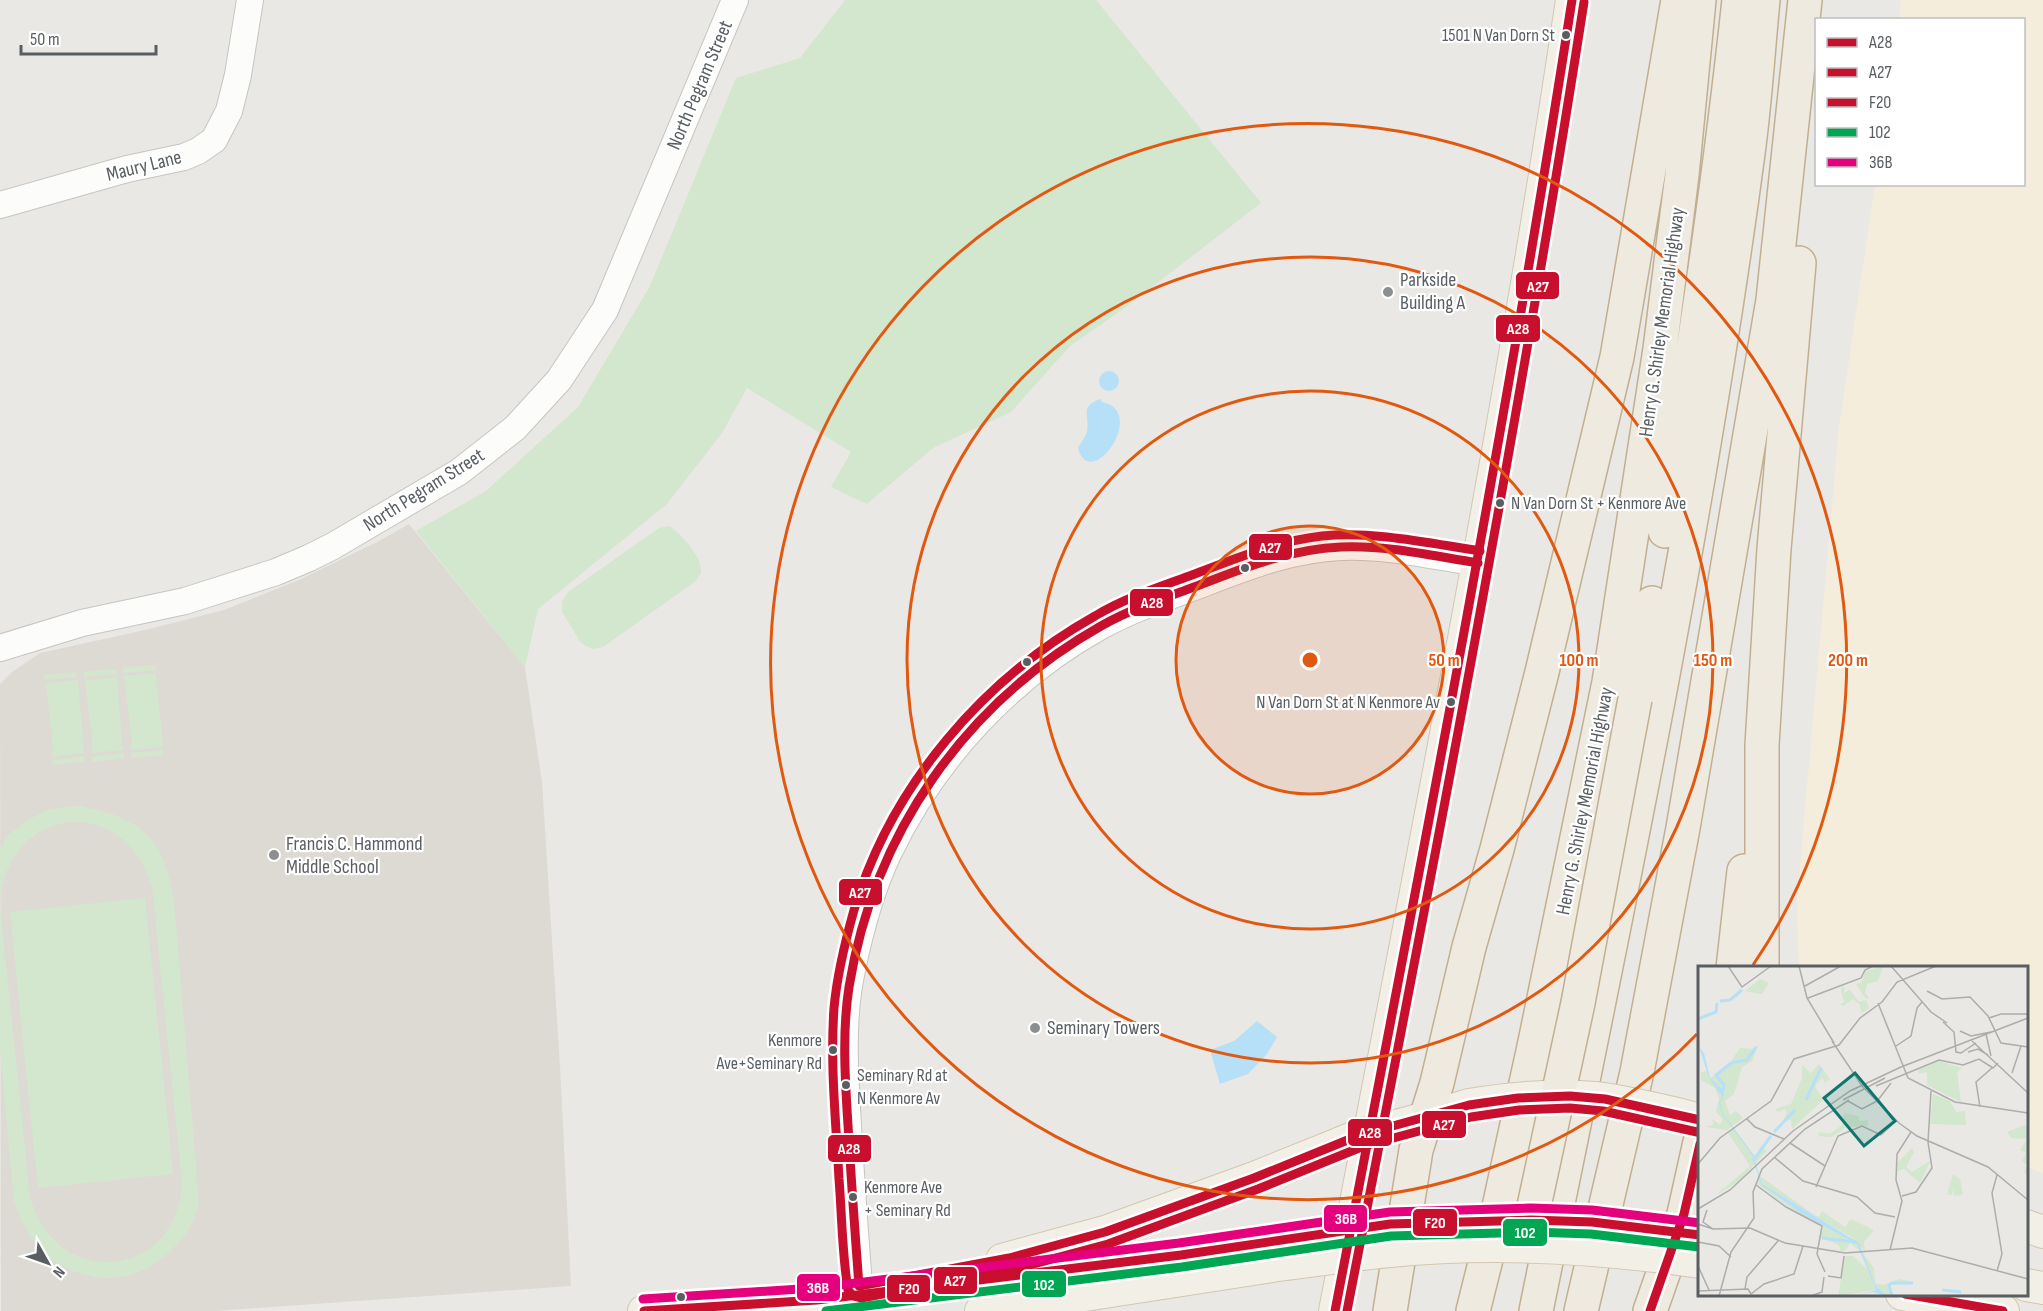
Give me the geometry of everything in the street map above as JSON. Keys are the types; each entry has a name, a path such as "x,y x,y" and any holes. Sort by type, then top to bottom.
{"highway":[{"path":"1390,1311 1416,1150 1415,1121 1437,1083 1469,947 1497,849 1542,672 1617,357 1678,0"},
{"name":"Henry G. Shirley Memorial Highway","path":"1473,1311 1536,1042 1609,682 1660,349 1682,175 1699,0"},
{"path":"1528,1234 1595,921 1662,547 1692,365 1739,0"},
{"path":"1536,1311 1652,736 1708,412 1748,151 1763,0"},
{"path":"1581,1311 1637,1072 1683,828 1773,300 1805,0"},
{"path":"1819,18 1820,0"},
{"path":"1762,966 1762,745 1774,549 1815,69"},
{"path":"1733,966 1742,884 1762,745"},
{"path":"1650,1311 1684,1214 1698,1151"}],"main road":[{"path":"1335,1311 1382,1077 1478,563 1522,312 1572,0"},
{"path":"644,1311 817,1300 1010,1258 1105,1233 1254,1178 1360,1135 1469,1105 1518,1098 1570,1096 1605,1099 1688,1117"},
{"path":"1528,1234 1592,1222 1698,1235"},
{"path":"981,1311 1288,1251 1390,1224 1528,1234 1602,1250 1698,1262"},
{"path":"2028,1227 2043,1232"},
{"path":"848,1292 1181,1255 1288,1251"},
{"path":"2028,1286 2043,1288"},
{"path":"1914,1296 2003,1311"}],"street":[{"name":"Maury Lane","path":"0,205 127,170 184,157 198,152 213,140 223,125 233,93 250,0"},
{"name":"North Pegram Street","path":"1,649 82,623 185,602 276,572 309,558 459,472 514,428 559,380 605,310 735,0"},
{"path":"848,1292 845,1074 846,1023 851,973 862,926 887,857 924,790 966,734 999,701 1068,646 1101,627 1159,600 1268,559 1304,550 1342,547 1395,550 1478,563"}],"shaded area":[{"path":"1901,0 2043,0 2043,1173 2028,1167 2028,966 1799,966 1797,899 1839,427 1875,186 2025,186 2025,18 1899,18"},
{"name":"Francis C. Hammond Middle School","path":"409,524 525,667 542,782 571,1286 215,1311 1,1311 0,684 12,672 40,653 224,610 299,580"}],"green space":[{"path":"845,0 1096,0 1261,203 1126,307 1070,346 1011,412 933,448 867,504 831,487 851,452 747,388 722,433 667,504 538,609 525,667 416,531 486,491 578,407 650,286 736,78 800,58"},
{"path":"669,526 695,553 701,566 701,572 696,581 603,647 592,649 581,643 562,612 562,602 568,592 659,528"},
{"path":"155,665 156,670 123,673 123,668"},
{"path":"116,669 117,674 84,677 84,672"},
{"path":"76,672 77,677 45,680 44,675"},
{"path":"156,673 163,747 131,750 124,676"},
{"path":"117,677 124,750 92,753 85,680"},
{"path":"78,680 84,753 52,757 46,683"},
{"path":"163,750 163,755 131,758 131,753"},
{"path":"124,753 124,758 92,762 92,757"},
{"path":"84,756 85,761 53,765 52,760"},
{"path":"78,806 118,816 145,833 163,859 174,899 199,1203 189,1229 176,1246 150,1266 121,1277 88,1276 62,1266 41,1250 24,1225 14,1202 0,1050 0,906 30,1197 44,1228 64,1249 88,1260 114,1262 139,1255 160,1239 175,1215 182,1182 152,887 139,857 119,837 96,825 72,822 47,828 26,843 9,866 0,897 0,848 7,836 27,820 50,809"},
{"path":"145,898 173,1174 38,1188 10,912"}],"water":[{"path":"1105,371 1113,371 1119,377 1119,385 1113,391 1105,391 1099,385 1099,377"},
{"path":"1100,399 1115,408 1120,419 1118,433 1112,446 1103,456 1093,461 1084,460 1078,448 1087,431 1087,408"},
{"path":"1257,1021 1277,1037 1267,1054 1248,1074 1220,1084 1210,1050 1234,1041"}],"transit line":[{"name":"A28","path":"1335,1311 1489,493 1572,0"},
{"name":"A27","path":"1347,1311 1502,494 1584,2"},
{"name":"A27","path":"1480,551 1401,539 1342,535 1305,538 1240,557 1142,593 1095,616 1054,642 1015,671 979,704 946,740 917,779 870,864 854,910 839,971 834,1008 833,1072 843,1249 848,1290 853,1296 861,1298 1011,1270 1108,1244 1258,1189 1364,1146 1471,1117 1519,1110 1570,1108 1603,1111 1697,1132"},
{"name":"A28","path":"1478,563 1393,549 1341,547 1303,551 1249,566 1148,604 1101,626 1052,657 1008,693 968,733 933,778 904,825 880,876 861,930 849,987 845,1021 845,1073 859,1286 1009,1258 1105,1232 1254,1178 1360,1135 1469,1105 1518,1098 1570,1096 1605,1099 1698,1120"},
{"name":"A28","path":"1650,1311 1684,1214 1698,1153"},
{"name":"36B","path":"643,1299 816,1288 1179,1243 1390,1212 1531,1208 1592,1210 1698,1223"},
{"name":"F20","path":"644,1311 817,1300 1181,1255 1390,1224 1531,1220 1592,1222 1698,1235"},
{"name":"102","path":"826,1311 1182,1267 1391,1236 1531,1232 1591,1234 1698,1247"},
{"name":"F20","path":"1917,1296 2003,1311"}],"place":[{"name":"1501 N Van Dorn St","path":"1566,35"},
{"name":"Parkside Building A","path":"1388,292"},
{"name":"N Van Dorn St + Kenmore Ave","path":"1500,503"},
{"name":"N Van Dorn St at N Kenmore Av","path":"1451,702"},
{"name":"Francis C. Hammond Middle School","path":"274,855"},
{"name":"Seminary Towers","path":"1035,1028"},
{"name":"Kenmore Ave+Seminary Rd","path":"833,1050"},
{"name":"Seminary Rd at N Kenmore Av","path":"846,1085"},
{"name":"Kenmore Ave + Seminary Rd","path":"853,1197"}]}
